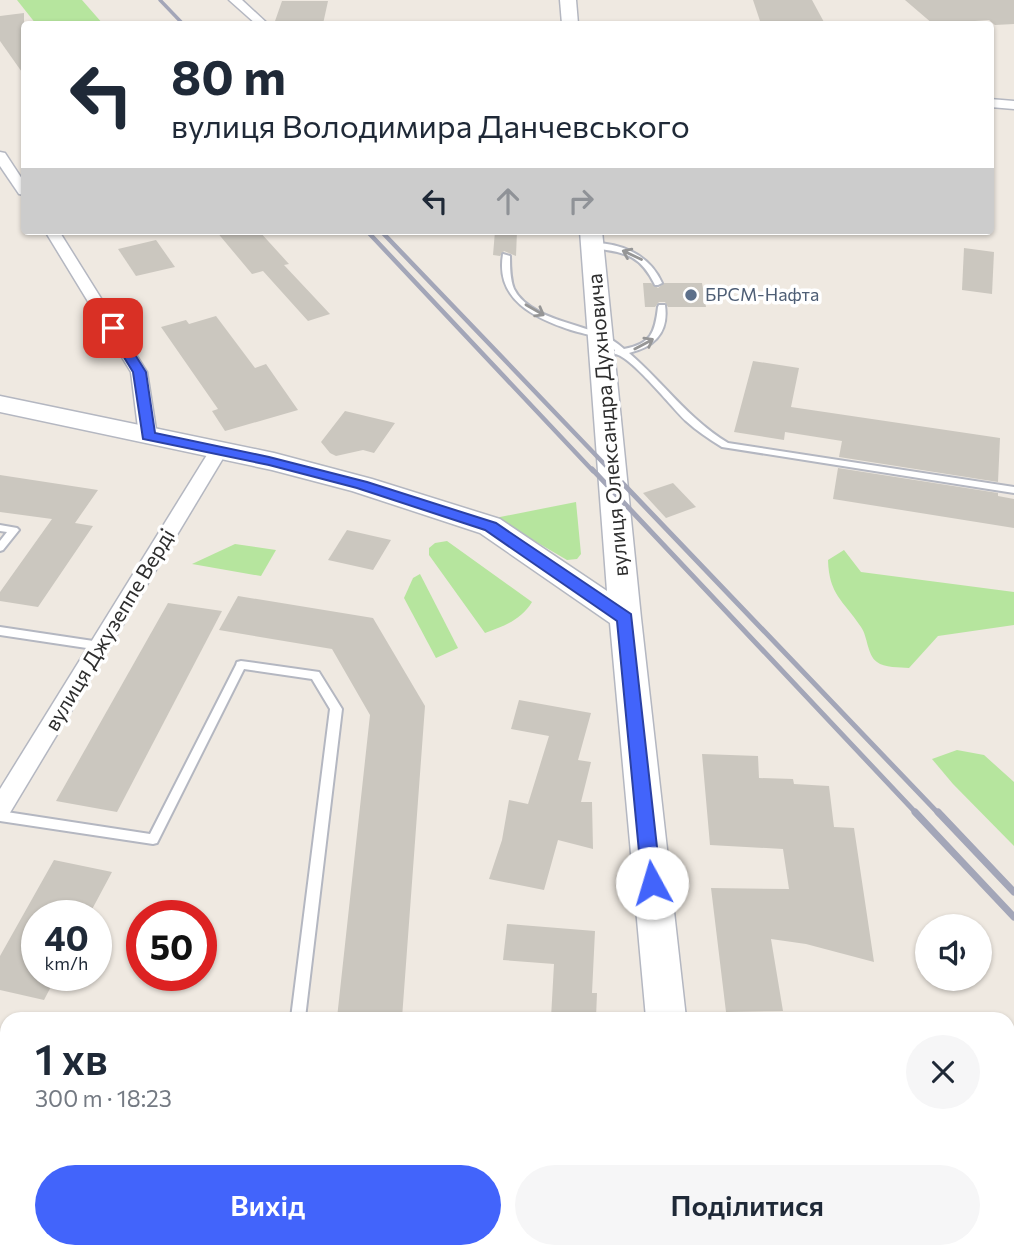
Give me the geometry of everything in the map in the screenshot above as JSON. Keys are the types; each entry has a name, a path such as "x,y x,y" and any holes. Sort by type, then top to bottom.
{"main road":[{"path":"568,0 570,21"},
{"name":"вулиця Олександра Духновича","path":"591,238 607,348 625,618 665,1012"},
{"path":"0,404 219,450 362,485 490,526 625,618"}],"street":[{"path":"235,0 259,21"},
{"path":"994,103 1014,105"},
{"path":"0,156 21,187"},
{"path":"54,235 139,372 148,436"},
{"name":"вулиця Джузеппе Верді","path":"0,809 219,450"}],"lane":[{"path":"591,238 637,256 649,264 658,283"},
{"path":"506,256 507,286 517,298 532,310 607,348 654,382 705,435 725,445 1014,490"},
{"path":"607,348 647,346 657,336 662,307"},
{"path":"0,528 14,530 0,548"},
{"path":"0,631 100,646"},
{"path":"0,816 153,839 241,665 315,675 336,709 299,1012"}],"green space":[{"path":"17,0 82,0 100,21 34,21"},
{"path":"576,502 581,554 577,559 567,560 495,518"},
{"path":"447,541 532,602 528,608 512,622 485,633 429,555 429,548 435,543"},
{"path":"235,544 276,550 261,576 192,564"},
{"path":"844,550 861,572 1014,592 1014,625 938,636 909,668 880,664 871,655 863,631 838,596 831,581 828,560"},
{"path":"420,574 458,648 436,658 404,598 413,578"},
{"path":"957,750 984,755 1014,782 1014,846 932,759"}],"building":[{"path":"753,0 812,0 823,21 760,21"},
{"path":"905,0 1014,0 1014,24 995,25 994,21 989,20 930,21"},
{"path":"282,1 328,1 324,21 275,21"},
{"path":"24,13 24,21 21,21 21,71 0,41 0,16"},
{"path":"219,235 263,235 289,264 284,265 330,314 308,321 263,271 252,274"},
{"path":"495,235 517,235 516,256 504,251 500,256 493,255"},
{"path":"156,240 175,267 136,276 118,249"},
{"path":"964,248 994,252 992,294 962,290"},
{"path":"643,283 651,283 658,288 664,283 702,283 706,307 668,307 665,302 659,302 655,307 645,307"},
{"path":"216,316 255,368 266,364 298,410 225,431 212,411 218,409 161,327 186,320 189,324"},
{"path":"753,361 799,368 791,407 1000,438 998,482 839,457 842,441 785,432 784,440 734,432"},
{"path":"345,411 395,423 374,453 363,450 336,456 321,442"},
{"path":"838,468 998,493 998,496 1014,499 1014,528 833,499"},
{"path":"0,475 98,490 75,523 93,526 38,607 0,601 0,592 52,519 0,512"},
{"path":"673,483 696,507 666,518 643,493"},
{"path":"347,530 391,540 373,570 328,560"},
{"path":"238,596 373,618 425,706 402,1012 338,1012 370,715 332,649 219,630"},
{"path":"168,603 222,611 117,812 56,801"},
{"path":"519,700 591,713 578,760 591,762 581,802 592,802 593,849 558,840 544,890 489,879 502,840 509,800 528,804 549,736 511,729"},
{"path":"702,754 758,756 759,778 793,779 794,784 829,786 834,827 854,828 874,962 806,944 771,939 783,1011 726,1012 711,888 789,889 783,849 710,845"},
{"path":"54,860 112,872 97,900 32,900"},
{"path":"21,919 21,991 49,991 44,1000 0,990 0,956"},
{"path":"507,924 595,931 592,993 597,993 596,1012 551,1012 554,964 503,960"}],"railway":[{"path":"160,0 180,21"},
{"path":"371,235 593,471"},
{"path":"385,235 611,471"},
{"path":"592,469 917,814"},
{"path":"609,469 939,814"},
{"path":"915,812 1014,917"},
{"path":"938,812 1014,892"}],"place":[{"name":"БРСМ-Нафта","path":"691,295"}],"route":[{"path":"113,328 139,372 148,436 269,461 362,485 490,526 625,618 652,883"}]}
